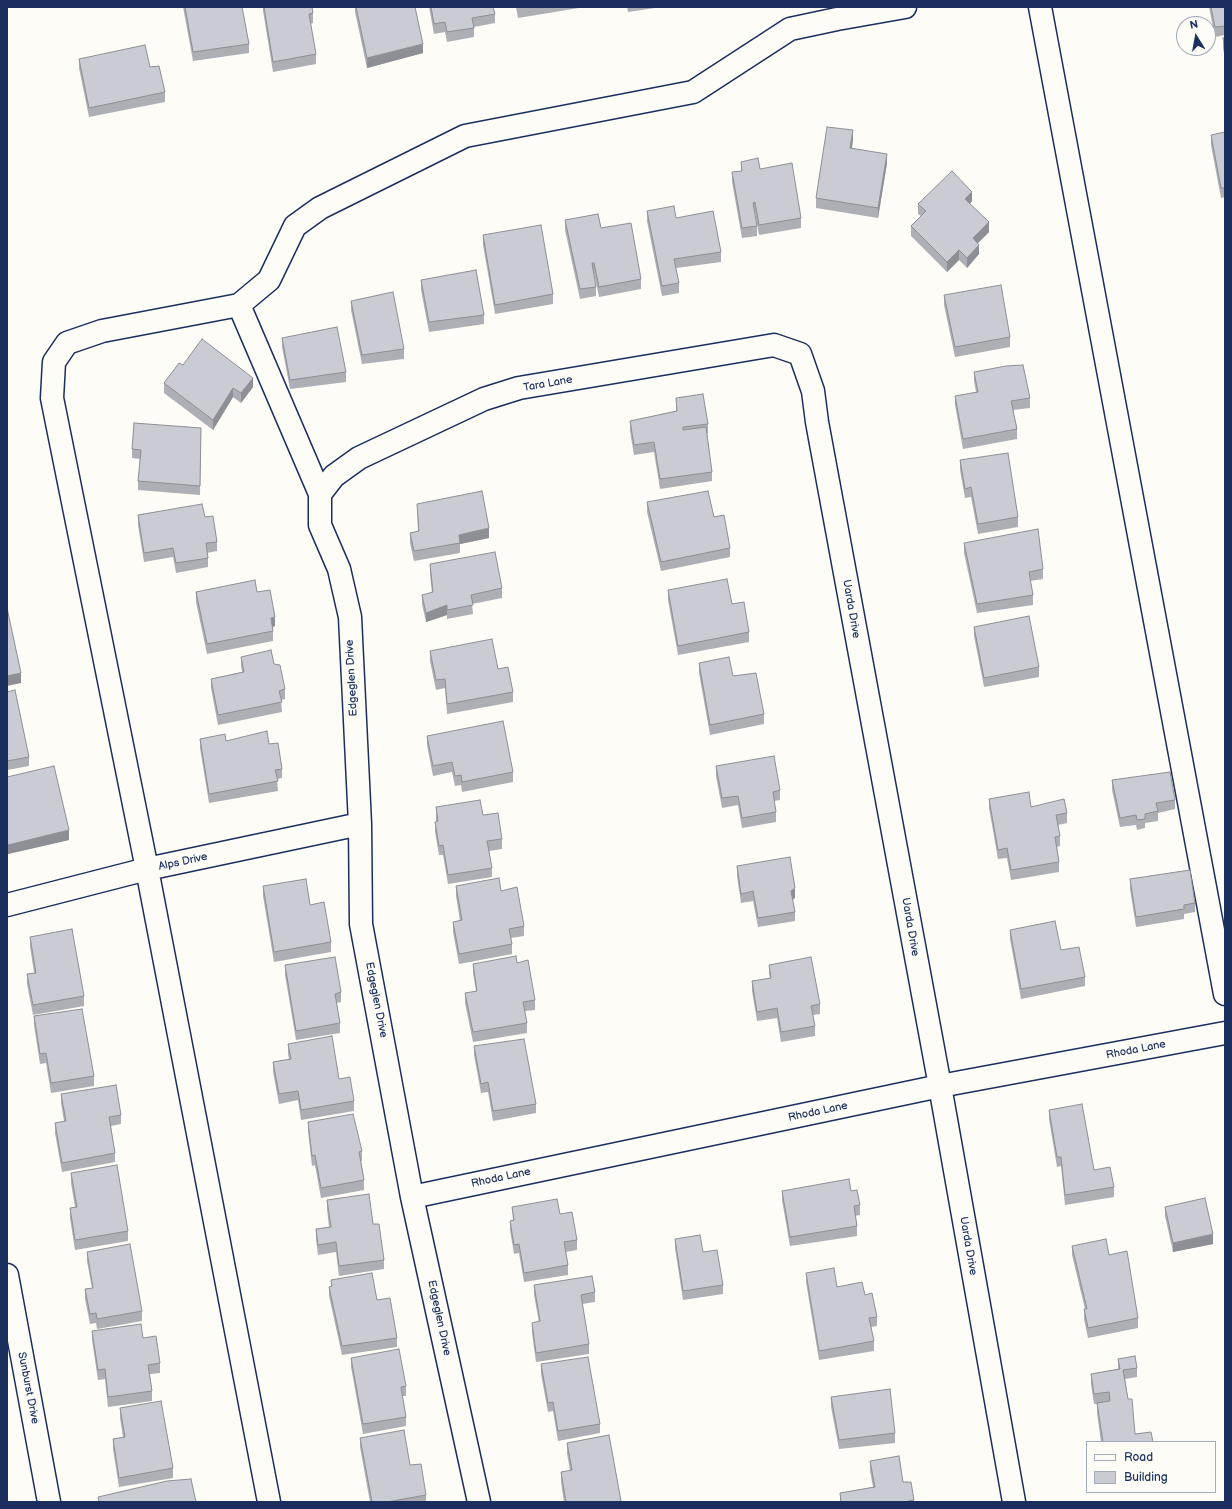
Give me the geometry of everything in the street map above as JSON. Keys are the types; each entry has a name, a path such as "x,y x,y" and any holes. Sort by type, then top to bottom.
{"street":[{"path":"269,1502 147,869 52,398 54,362 67,343 102,331 239,305 269,280 295,226 307,217 320,208 465,136 693,92 790,29 905,7"},
{"path":"1040,7 1225,994"},
{"path":"239,305 320,494"},
{"name":"Tara Lane","path":"320,494 334,476 359,458 484,399 519,388 774,345 800,354"},
{"name":"Uarda Drive","path":"800,354 813,391 818,430 940,1086 1014,1502"},
{"name":"Edgeglen Drive","path":"320,494 320,525 339,570 350,617 360,824 362,924 412,1197 479,1502"},
{"name":"Alps Drive","path":"7,905 147,869 360,824"},
{"name":"Rhoda Lane","path":"412,1197 940,1086 1225,1033"},
{"name":"Sunburst Drive","path":"7,1275 49,1502"}],"building":[{"path":"185,7 242,7 249,44 193,52"},
{"path":"264,7 312,7 313,13 309,14 316,54 273,62"},
{"path":"356,7 415,7 423,44 367,58"},
{"path":"431,7 493,7 495,14 472,18 474,28 447,32 445,22 434,24"},
{"path":"1211,7 1225,7 1225,26 1216,27 1216,16 1213,16"},
{"path":"1223,38 1225,38 1225,50"},
{"path":"145,45 150,67 159,66 165,92 89,108 79,59"},
{"path":"827,127 853,130 850,148 887,154 878,208 816,198"},
{"path":"1225,132 1225,188 1221,188 1211,135"},
{"path":"758,158 760,169 792,163 801,218 759,225 755,202 753,203 757,226 742,228 732,172 742,171 741,162"},
{"path":"952,171 972,192 965,199 989,222 973,238 979,245 967,258 959,250 947,262 911,226 926,211 918,204"},
{"path":"674,206 676,218 713,211 721,252 674,259 679,283 662,286 647,211"},
{"path":"598,214 601,228 631,223 641,279 599,287 594,263 592,263 596,287 580,289 565,220"},
{"path":"541,225 553,294 495,305 483,235"},
{"path":"476,270 484,315 429,322 421,280"},
{"path":"1001,285 1010,337 955,347 944,295"},
{"path":"393,292 404,349 362,355 351,301"},
{"path":"337,327 346,372 290,380 282,338"},
{"path":"202,339 253,378 241,393 233,388 213,420 164,383 179,363 183,365"},
{"path":"1023,365 1030,398 1011,401 1017,429 963,439 955,396 978,392 974,372 1006,366"},
{"path":"703,394 708,424 683,427 683,430 706,427 712,472 660,479 654,442 634,445 630,421 677,411 676,398"},
{"path":"134,423 201,428 200,486 138,481 141,450 132,449"},
{"path":"1008,453 1018,517 978,524 971,487 965,489 960,460"},
{"path":"482,491 489,528 459,535 460,543 414,551 410,533 419,531 417,504"},
{"path":"708,491 714,517 724,515 730,548 661,562 647,502"},
{"path":"202,504 205,517 213,516 217,542 206,543 208,558 176,563 173,548 144,553 138,515"},
{"path":"1038,529 1043,569 1029,572 1033,595 977,604 964,543"},
{"path":"495,552 502,588 471,595 473,605 447,610 447,605 426,613 422,595 433,592 430,564"},
{"path":"727,579 732,604 744,602 749,632 678,646 668,590"},
{"path":"255,580 257,592 270,590 275,617 271,618 273,631 207,644 196,592"},
{"path":"7,608 21,673 7,676"},
{"path":"1029,616 1039,667 984,678 974,627"},
{"path":"492,639 498,669 508,667 513,692 447,704 445,679 436,680 430,651"},
{"path":"271,650 274,664 280,665 285,689 279,691 282,702 218,715 211,679 244,672 241,657"},
{"path":"729,657 733,676 756,673 764,714 710,725 699,663"},
{"path":"15,690 29,757 7,761 7,692"},
{"path":"503,721 513,772 462,782 461,775 455,776 452,762 433,766 427,736"},
{"path":"267,731 269,744 278,743 282,769 275,770 278,781 209,794 200,739 225,734 226,741"},
{"path":"774,756 780,790 773,792 776,812 742,818 738,796 722,798 716,766"},
{"path":"54,766 69,830 8,845 7,777"},
{"path":"1170,772 1175,800 1156,803 1158,811 1145,814 1145,819 1137,820 1136,815 1120,818 1112,780"},
{"path":"1029,792 1031,807 1064,799 1067,813 1056,815 1060,836 1055,837 1059,862 1011,870 1007,848 998,850 989,799"},
{"path":"480,800 483,815 498,813 502,839 487,841 492,868 448,875 443,845 439,846 435,822 438,821 436,807"},
{"path":"790,857 795,888 791,891 795,912 758,918 753,891 741,894 737,866"},
{"path":"1190,870 1195,903 1184,905 1184,909 1136,917 1130,879"},
{"path":"499,878 501,891 517,887 524,926 509,929 512,944 459,954 453,922 462,920 456,886"},
{"path":"306,879 310,905 324,902 331,942 274,952 263,886"},
{"path":"1055,921 1061,950 1079,947 1085,977 1021,989 1010,930"},
{"path":"72,929 84,996 33,1005 27,974 36,973 30,937"},
{"path":"516,956 517,963 528,960 535,1000 523,1002 527,1023 473,1032 465,993 477,991 473,964"},
{"path":"335,957 341,992 335,994 340,1023 296,1031 285,965"},
{"path":"811,957 820,1004 811,1006 815,1026 781,1032 777,1008 757,1012 752,981 771,978 769,965"},
{"path":"82,1009 94,1076 51,1083 46,1053 40,1054 34,1016"},
{"path":"332,1036 339,1079 350,1077 354,1101 301,1110 298,1091 279,1094 273,1062 291,1059 288,1044"},
{"path":"524,1039 536,1104 493,1111 488,1082 481,1084 474,1046"},
{"path":"116,1085 121,1115 109,1117 115,1153 62,1163 55,1123 66,1121 61,1094"},
{"path":"1082,1104 1094,1170 1110,1167 1114,1187 1065,1195 1061,1157 1057,1157 1049,1110"},
{"path":"353,1114 362,1151 359,1152 364,1180 321,1188 315,1155 312,1156 308,1122"},
{"path":"117,1165 128,1231 75,1240 70,1208 77,1207 71,1173"},
{"path":"849,1179 851,1191 857,1190 860,1205 854,1206 857,1226 790,1237 782,1191"},
{"path":"369,1194 373,1224 379,1224 384,1260 339,1266 336,1242 318,1245 316,1229 331,1227 327,1200"},
{"path":"1205,1198 1213,1234 1173,1243 1165,1207"},
{"path":"557,1199 560,1214 572,1212 577,1240 564,1242 568,1265 524,1273 519,1244 514,1245 510,1221 514,1220 512,1207"},
{"path":"700,1235 703,1252 717,1250 723,1285 683,1291 675,1239"},
{"path":"1106,1239 1109,1255 1127,1251 1138,1318 1088,1328 1084,1309 1087,1309 1072,1246"},
{"path":"130,1244 142,1311 97,1319 96,1313 90,1314 85,1289 93,1288 87,1252"},
{"path":"834,1268 837,1287 862,1282 865,1295 872,1293 877,1317 869,1318 874,1341 819,1351 806,1273"},
{"path":"372,1273 377,1300 390,1298 397,1338 342,1346 329,1287 332,1286 331,1280"},
{"path":"592,1276 595,1292 581,1295 589,1344 536,1353 532,1323 540,1321 534,1285"},
{"path":"141,1324 143,1338 156,1336 160,1363 148,1365 152,1391 108,1397 105,1369 98,1370 92,1331"},
{"path":"399,1349 406,1386 401,1387 406,1417 363,1424 351,1358"},
{"path":"1135,1356 1137,1368 1123,1370 1128,1399 1132,1399 1135,1434 1151,1432 1153,1441 1103,1441 1097,1403 1110,1401 1109,1392 1094,1394 1091,1374 1120,1369 1118,1359"},
{"path":"588,1357 600,1424 558,1431 553,1402 548,1403 541,1364"},
{"path":"890,1389 895,1433 839,1440 831,1397"},
{"path":"161,1401 173,1468 119,1478 113,1439 125,1437 120,1408"},
{"path":"404,1430 410,1465 421,1464 426,1495 387,1502 372,1502 360,1438"},
{"path":"609,1435 621,1501 566,1502 561,1472 572,1470 567,1443"},
{"path":"899,1456 903,1482 911,1482 914,1500 908,1502 841,1502 840,1493 875,1487 870,1461"},
{"path":"191,1479 196,1502 99,1502 98,1497 167,1481"}]}
